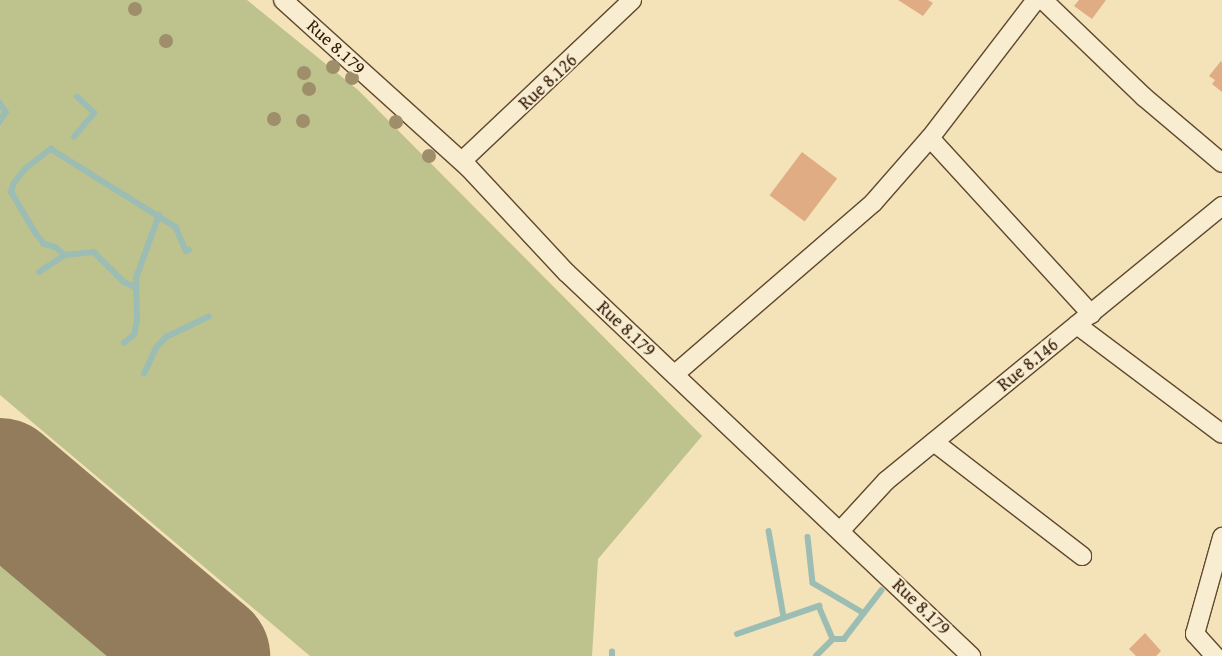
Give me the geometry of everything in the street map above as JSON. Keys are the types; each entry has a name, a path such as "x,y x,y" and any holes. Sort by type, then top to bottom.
{"street":[{"name":"Rue 8.179","path":"283,0 462,161 567,273 758,456 841,530 971,656"},
{"name":"Rue 8.126","path":"462,161 632,0"},
{"path":"674,374 873,203 930,138 1036,0"},
{"path":"1043,0 1144,97 1222,163"},
{"path":"930,138 1084,319 1222,434"},
{"name":"Rue 8.146","path":"841,530 875,491 1222,206"},
{"path":"934,442 1082,556"},
{"path":"1214,656 1195,634 1222,536"}],"green space":[{"path":"0,0 247,0 358,90 702,436 598,559 592,656 310,656 0,395"},
{"path":"0,554 120,656 0,656"}],"building":[{"path":"898,0 928,0 933,3 923,16"},
{"path":"1079,0 1106,0 1092,19 1074,6"},
{"path":"1221,61 1222,92 1212,84 1215,80 1209,76"},
{"path":"802,152 837,178 805,222 770,195"},
{"path":"1145,633 1161,651 1156,656 1136,656 1129,649"}],"waterway":[{"path":"74,137 94,113 77,97"},
{"path":"0,103 6,112 0,122"},
{"path":"64,255 56,248 44,244 35,233 11,192 14,183 25,169 51,149 176,227 186,251 189,250"},
{"path":"124,343 134,335 137,320 136,278 159,215"},
{"path":"39,272 65,255 94,252 124,282 135,287"},
{"path":"144,374 156,348 166,337 208,317"},
{"path":"769,531 784,617"},
{"path":"808,537 813,583 862,612"},
{"path":"833,639 844,639 881,591"},
{"path":"737,634 819,606 833,639"},
{"path":"816,656 833,639"}],"runway":[{"path":"0,482 206,656"}]}
